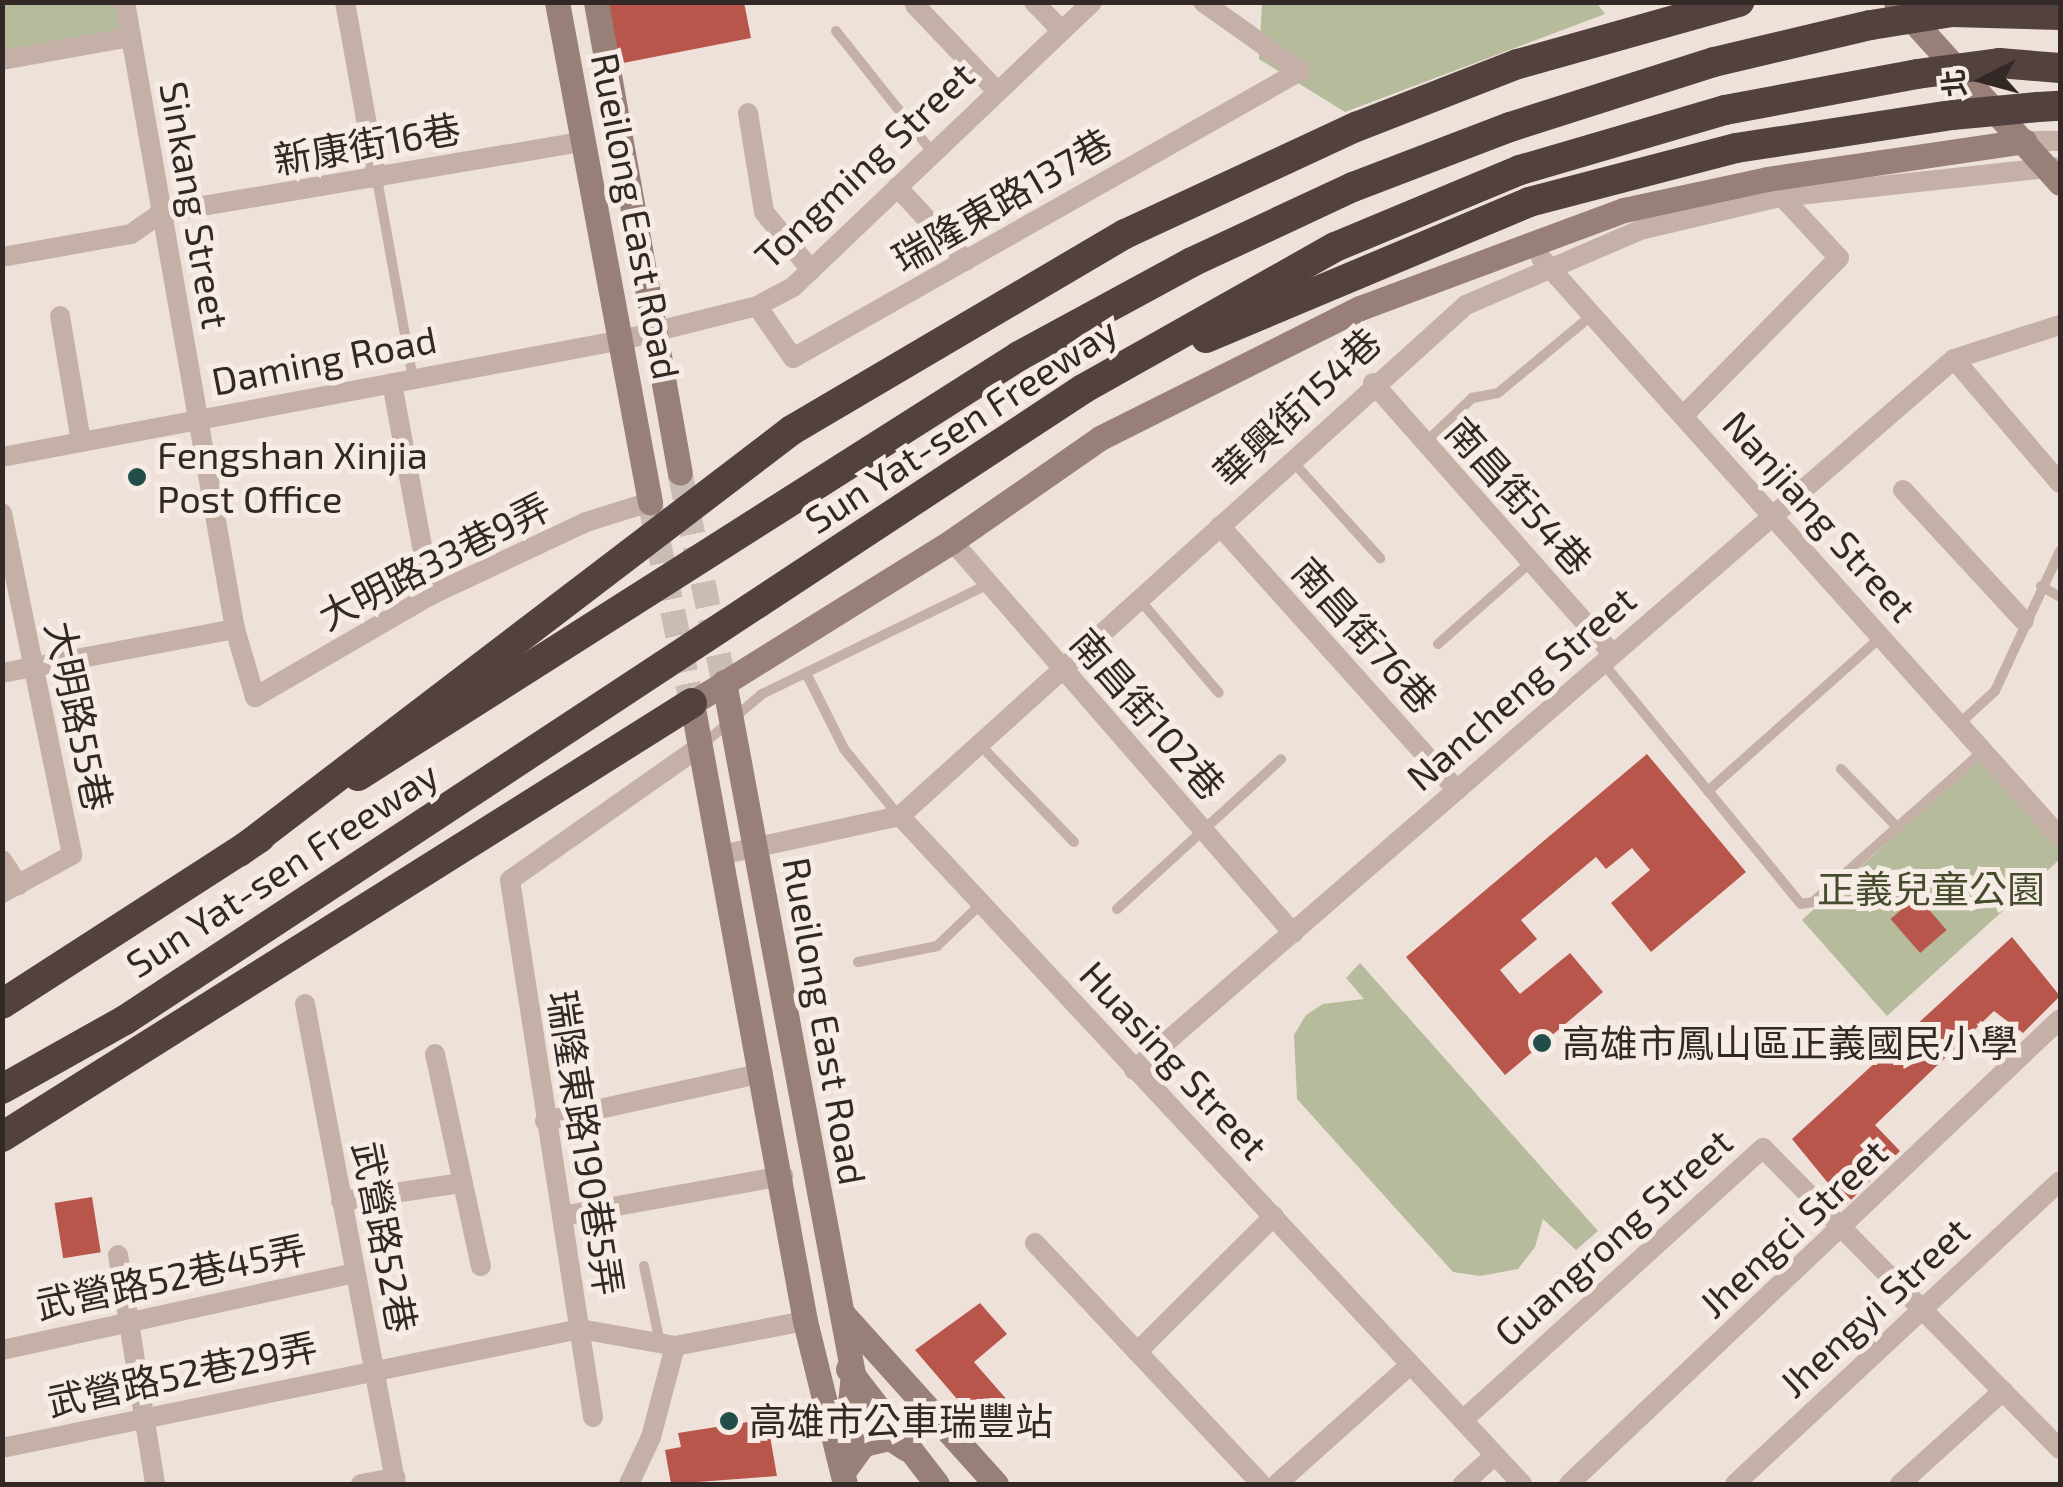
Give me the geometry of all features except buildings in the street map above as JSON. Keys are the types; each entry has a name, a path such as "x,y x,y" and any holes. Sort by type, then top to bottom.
{"highway":[{"path":"238,852 792,430 1125,234 1356,127 1518,64 1739,2"},
{"name":"Sun Yat-sen Freeway","path":"2,1004 1018,356 1192,262 1353,187 1510,127 1714,62 1872,25 1952,12 2060,15"},
{"name":"Sun Yat-sen Freeway","path":"2,1089 125,1020 1083,389 1335,247 1520,170 1725,110 1998,63 2060,68"},
{"path":"1083,389 1529,202 1736,148 1952,115 2050,106"},
{"path":"2,1137 692,703"}],"street":[{"name":"Sinkang Street","path":"124,2 235,629 255,697"},
{"path":"345,2 377,180"},
{"name":"Rueilong East Road","path":"557,2 650,502"},
{"name":"Rueilong East Road","path":"596,2 680,472"},
{"path":"1034,2 1061,30"},
{"name":"Tongming Street","path":"657,331 757,306 811,270 1092,2"},
{"name":"瑞隆東路137巷","path":"757,306 793,358 1300,71 1203,2"},
{"path":"1896,2 2056,172"},
{"path":"915,5 997,91"},
{"path":"2,60 130,37"},
{"path":"748,113 764,212 811,270"},
{"path":"692,703 952,540 1151,408 1360,308 1526,242 1624,210 1774,188 2024,142 2060,141"},
{"name":"新康街16巷","path":"2,257 131,234 162,213 377,180 583,142"},
{"name":"華興街154巷","path":"900,816 1448,316 1549,267 1640,230 1774,188 1822,190 2056,172"},
{"path":"897,187 966,260"},
{"path":"1683,416 1840,258 1774,188"},
{"name":"Nanjiang Street","path":"1526,242 2059,832"},
{"path":"60,316 80,442"},
{"path":"2060,325 1954,359 2060,484"},
{"name":"Daming Road","path":"2,456 657,331"},
{"name":"Nancheng Street","path":"1134,1070 1954,359"},
{"path":"392,384 431,595"},
{"name":"南昌街54巷","path":"1373,384 1531,562 1608,659"},
{"path":"1903,490 2024,621"},
{"name":"大明路33巷9弄","path":"255,697 431,595 586,522 650,502"},
{"name":"大明路55巷","path":"2,513 72,855 10,889"},
{"name":"南昌街76巷","path":"1220,526 1458,790"},
{"name":"南昌街102巷","path":"952,540 1293,933"},
{"path":"2,673 235,629"},
{"name":"Rueilong East Road","path":"724,682 852,1374"},
{"name":"Rueilong East Road","path":"692,703 783,1176 805,1320 844,1478"},
{"name":"瑞隆東路190巷5弄","path":"594,1417 544,1121 510,880 701,746"},
{"path":"721,855 900,816"},
{"name":"Huasing Street","path":"900,816 1522,1484"},
{"path":"2,860 10,889"},
{"name":"武營路52巷","path":"305,1004 395,1481"},
{"name":"Jhengci Street","path":"1569,1484 1844,1230 2060,1019"},
{"path":"435,1054 481,1266"},
{"path":"544,1121 763,1073"},
{"name":"Guangrong Street","path":"1463,1420 1763,1148 2060,1449"},
{"path":"562,1216 783,1176"},
{"name":"Jhengyi Street","path":"1735,1484 2060,1182"},
{"path":"341,1201 462,1183"},
{"path":"1137,1352 1274,1216"},
{"path":"1035,1242 1261,1484"},
{"path":"118,1256 155,1484"},
{"name":"武營路52巷45弄","path":"2,1350 355,1273"},
{"path":"841,1311 888,1368 996,1484"},
{"path":"580,1329 668,1346 805,1320 852,1374 906,1450 938,1484"},
{"name":"武營路52巷29弄","path":"2,1448 580,1329"},
{"path":"626,1484 657,1420 668,1346"},
{"path":"1277,1484 1410,1366"},
{"path":"820,1381 888,1368"},
{"path":"844,1478 852,1374"},
{"path":"1900,1484 2003,1391"},
{"path":"844,1478 863,1444 890,1438 906,1450"},
{"path":"1463,1484 1494,1456"},
{"path":"361,1484 395,1481"}],"lane":[{"path":"836,32 933,153"},
{"path":"377,180 413,379"},
{"path":"1425,442 1472,398 1498,393 1592,315"},
{"path":"1292,461 1380,558"},
{"path":"1959,724 1995,691 2024,621 2060,551"},
{"path":"1438,644 1531,562"},
{"path":"701,746 730,718 806,673 989,584"},
{"path":"2041,586 2060,597"},
{"path":"1139,598 1218,693"},
{"path":"1708,791 1881,637"},
{"path":"1608,659 1708,791 1806,905 1984,751"},
{"path":"806,673 844,749 900,816"},
{"path":"979,744 1074,842"},
{"path":"1117,909 1281,759"},
{"path":"1841,769 1898,827"},
{"path":"858,962 937,946 981,904"},
{"path":"644,1266 668,1346"}],"green space":[{"path":"1596,2 1605,14 1345,112 1259,59 1262,3"},
{"path":"3,3 119,3 125,31 3,53"},
{"name":"正義兒童公園","path":"1980,759 2060,850 2060,859 1887,1016 1802,920"},
{"path":"1360,963 1598,1231 1576,1250 1543,1219 1535,1247 1518,1269 1480,1276 1453,1272 1297,1099 1294,1035 1306,1015 1323,1004 1364,999 1346,978"}],"tunnel":[{"path":"680,473 724,682"},
{"path":"650,502 692,703"}],"place":[{"name":"Fengshan Xinjia Post Office","path":"137,477"},
{"name":"高雄市鳳山區正義國民小學","path":"1542,1043"},
{"name":"高雄市公車瑞豐站","path":"729,1421"}]}
